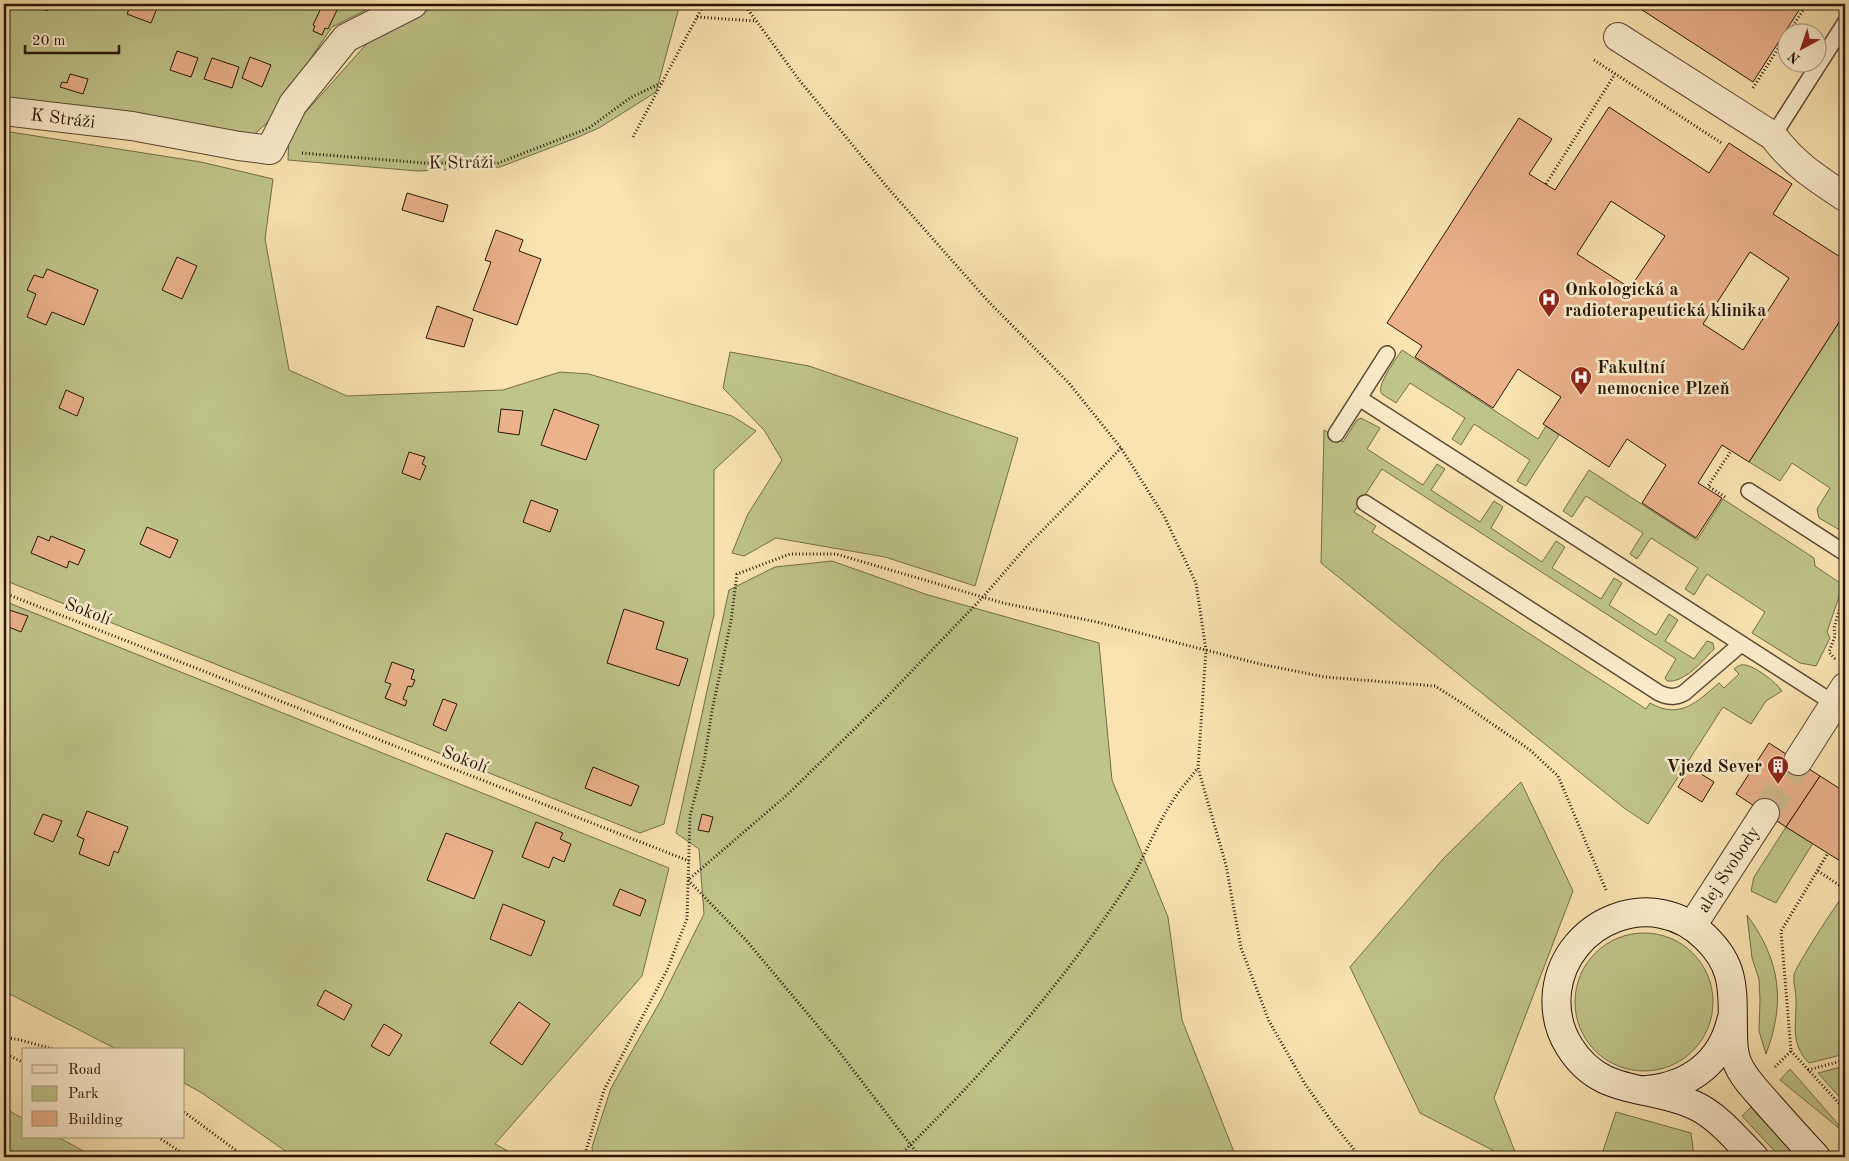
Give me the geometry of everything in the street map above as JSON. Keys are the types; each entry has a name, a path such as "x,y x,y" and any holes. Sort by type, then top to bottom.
{"street":[{"path":"270,150 293,104 346,38 413,4"},
{"path":"1618,37 1773,136 1802,169 1845,197"},
{"name":"K Stráži","path":"4,111 132,126 270,150"},
{"path":"1798,762 1840,686"},
{"name":"alej Svobody","path":"1692,926 1765,813"},
{"name":"alej Svobody","path":"1754,1157 1712,1116 1696,1106 1643,1090 1613,1084 1587,1068 1567,1044 1557,1015 1556,999 1562,969 1569,955 1579,942 1602,923 1629,914 1668,916 1692,926 1717,950 1726,965 1734,998 1733,1047 1736,1061 1754,1089 1816,1157"},
{"name":"alej Svobody","path":"1643,1090 1674,1085 1702,1070 1722,1046 1733,1016"}],"lane":[{"path":"1773,136 1845,23"},
{"path":"1336,434 1387,354"},
{"path":"1359,398 1741,644 1840,686"},
{"path":"1749,491 1845,553"},
{"path":"1365,504 1651,688 1668,697 1684,693 1741,644"}],"path":[{"path":"633,137 704,4"},
{"path":"744,4 800,81 887,187 987,300 1068,382 1121,448 1164,516 1196,583 1206,650 1198,768 1226,865 1240,948 1269,1022 1305,1084 1360,1157"},
{"path":"1795,22 1807,4"},
{"path":"697,17 756,21"},
{"path":"1594,60 1723,144"},
{"path":"1546,184 1615,74"},
{"name":"K Stráži","path":"270,150 424,163 498,163 589,128 630,98 663,82"},
{"path":"688,880 787,795 882,702 983,597 1027,546 1121,448"},
{"path":"585,1157 604,1090 667,970 687,919 690,816 704,762 712,711 731,621 737,574 790,554 836,554 1003,603 1097,622 1260,664 1325,677 1435,686 1530,750 1558,776 1617,917"},
{"path":"1840,686 1829,652 1835,636 1834,628 1845,590"},
{"name":"Sokolí","path":"4,594 689,860"},
{"path":"898,1157 945,1111 1059,981 1131,878 1172,802 1198,768"},
{"path":"1828,853 1781,931 1791,1051 1845,1110"},
{"path":"1818,871 1845,889"},
{"path":"688,880 752,947 837,1049 920,1157"},
{"path":"4,1037 50,1048"},
{"path":"1754,1089 1791,1051"},
{"path":"4,1053 22,1062"},
{"path":"1808,1070 1845,1060"},
{"path":"185,1113 245,1157"},
{"path":"160,1138 188,1157"}],"green space":[{"path":"4,4 378,4 332,27 267,123 251,137 4,102"},
{"path":"440,4 680,4 656,92 599,128 576,138 500,167 418,171 288,160 289,131 370,40"},
{"path":"4,131 201,162 273,179 265,239 289,370 347,396 503,390 560,372 589,374 732,416 756,431 714,470 714,615 664,824 640,833 4,580"},
{"path":"1845,313 1845,533 1819,518 1817,509 1830,488 1792,463 1780,481 1749,462"},
{"path":"1402,350 1538,439 1546,426 1559,435 1526,486 1517,481 1530,460 1474,424 1461,445 1452,439 1465,418 1410,383 1396,403 1382,394 1381,385"},
{"path":"730,352 809,366 1018,438 975,586 885,557 776,538 744,556 732,553 748,514 782,460 764,430 723,388"},
{"path":"1361,418 1380,428 1367,449 1423,485 1437,464 1445,469 1431,490 1480,522 1494,501 1503,507 1491,528 1542,562 1556,541 1565,547 1552,568 1601,599 1614,578 1622,583 1609,605 1656,635 1669,614 1678,620 1665,641 1694,659 1707,641 1713,643 1714,649 1687,675 1674,681 1667,681 1665,678 1676,659 1382,469 1354,512 1376,526 1372,532 1646,709 1650,703 1670,710 1688,706 1703,697 1719,683 1724,688 1739,674 1734,669 1742,665 1749,666 1765,675 1782,691 1766,701 1751,724 1723,707 1648,824 1624,808 1321,563 1324,430 1343,442 1357,420"},
{"path":"1589,470 1697,540 1723,499 1814,558 1815,566 1843,585 1827,632 1830,638 1816,666 1800,663 1752,633 1765,612 1707,574 1694,595 1685,589 1698,568 1651,538 1637,559 1630,554 1643,533 1586,496 1572,517 1563,511"},
{"path":"832,561 928,595 1099,643 1112,780 1168,917 1182,1020 1236,1157 593,1157 592,1147 611,1088 661,1000 704,914 699,849 676,833 729,590 775,567"},
{"path":"4,601 669,868 642,976 495,1144 519,1157 294,1157 202,1093 185,1084 185,1048 114,1048 4,991"},
{"path":"1521,782 1573,891 1494,1098 1517,1157 1506,1157 1420,1113 1350,967 1443,859"},
{"path":"1786,827 1813,843 1776,903 1751,891 1754,877"},
{"path":"1845,894 1845,1054 1809,1063 1796,1040 1794,975 1817,934"},
{"path":"1747,915 1767,948 1776,981 1776,1016 1766,1054 1759,1031 1759,979 1752,958"},
{"path":"1644,933 1670,938 1693,953 1708,976 1713,1002 1708,1028 1693,1051 1670,1066 1644,1071 1618,1066 1595,1051 1580,1028 1575,1002 1580,976 1595,953 1618,938"},
{"path":"1845,1066 1845,1103 1818,1073"},
{"path":"1790,1069 1845,1132 1845,1133 1780,1080"},
{"path":"1751,1107 1799,1157 1780,1157 1742,1116"},
{"path":"4,1108 22,1118 22,1138 60,1138 94,1157 4,1157"},
{"path":"1616,1112 1691,1133 1694,1157 1601,1157"}],"building":[{"path":"32,4 51,4 47,11"},
{"path":"131,4 145,4 157,8 151,23 127,14"},
{"path":"323,4 338,8 328,29 325,28 322,35 313,31 315,26 313,25"},
{"path":"1633,4 1803,4 1791,22 1776,22 1776,46 1753,82"},
{"path":"177,51 198,58 191,77 170,70"},
{"path":"250,57 271,65 262,87 242,78"},
{"path":"212,58 239,67 232,88 204,79"},
{"path":"70,74 88,79 83,94 60,87 62,82 67,83"},
{"name":"Onkologická a radioterapeutická klinika","path":"1609,107 1709,173 1729,143 1792,184 1773,214 1845,260 1845,313 1749,462 1722,445 1698,483 1722,498 1696,538 1642,503 1666,465 1627,439 1609,467 1543,424 1561,397 1518,369 1493,408 1415,357 1422,346 1387,323 1519,118 1552,139 1529,174 1555,190","holes":["1611,201 1665,236 1630,288 1577,254","1750,252 1789,278 1743,350 1703,324"]},
{"path":"407,193 448,205 443,222 402,210"},
{"path":"496,230 523,240 519,251 541,259 517,325 473,310 491,262 485,260"},
{"path":"177,257 197,266 182,299 162,290"},
{"path":"47,269 98,290 84,325 52,312 46,325 27,317 36,294 27,290 34,275 43,278"},
{"path":"437,306 473,319 464,347 426,338"},
{"path":"66,390 84,398 77,416 59,408"},
{"path":"501,409 523,411 519,435 498,432"},
{"path":"554,409 599,425 586,460 541,445"},
{"path":"409,452 425,457 422,464 426,466 420,480 402,473"},
{"path":"531,500 558,510 550,532 523,522"},
{"path":"147,527 178,540 170,558 140,544"},
{"path":"38,536 49,541 51,536 85,550 78,565 69,561 67,568 31,553"},
{"path":"6,609 28,616 21,632 4,625"},
{"path":"624,609 664,622 656,649 688,659 679,686 607,663"},
{"path":"392,662 414,670 411,679 415,680 412,687 408,686 403,699 407,701 405,706 385,698 391,684 385,682"},
{"path":"443,699 457,704 446,731 433,725"},
{"name":"Vjezd Sever","path":"1769,743 1820,776 1786,827 1736,794"},
{"path":"593,767 639,786 631,806 585,788"},
{"path":"1690,767 1714,782 1702,802 1678,787"},
{"path":"1820,776 1845,792 1845,864 1786,827"},
{"path":"87,811 128,827 118,853 114,851 109,866 79,854 84,839 77,836"},
{"path":"43,814 62,821 53,842 34,834"},
{"path":"702,814 713,817 709,832 698,830"},
{"path":"536,822 563,833 560,839 571,844 564,862 553,857 549,868 522,857"},
{"path":"446,833 493,851 474,899 427,880"},
{"path":"620,889 646,900 640,916 613,905"},
{"path":"503,904 545,921 531,956 490,939"},
{"path":"325,990 352,1005 344,1020 317,1005"},
{"path":"519,1002 550,1024 522,1065 490,1043"},
{"path":"384,1024 402,1035 389,1056 371,1046"}],"tunnel":[{"path":"1765,813 1798,761"}],"place":[{"name":"Onkologická a radioterapeutická klinika","path":"1549,318"},
{"name":"Fakultní nemocnice Plzeň","path":"1581,396"},
{"name":"Vjezd Sever","path":"1778,785"}]}
